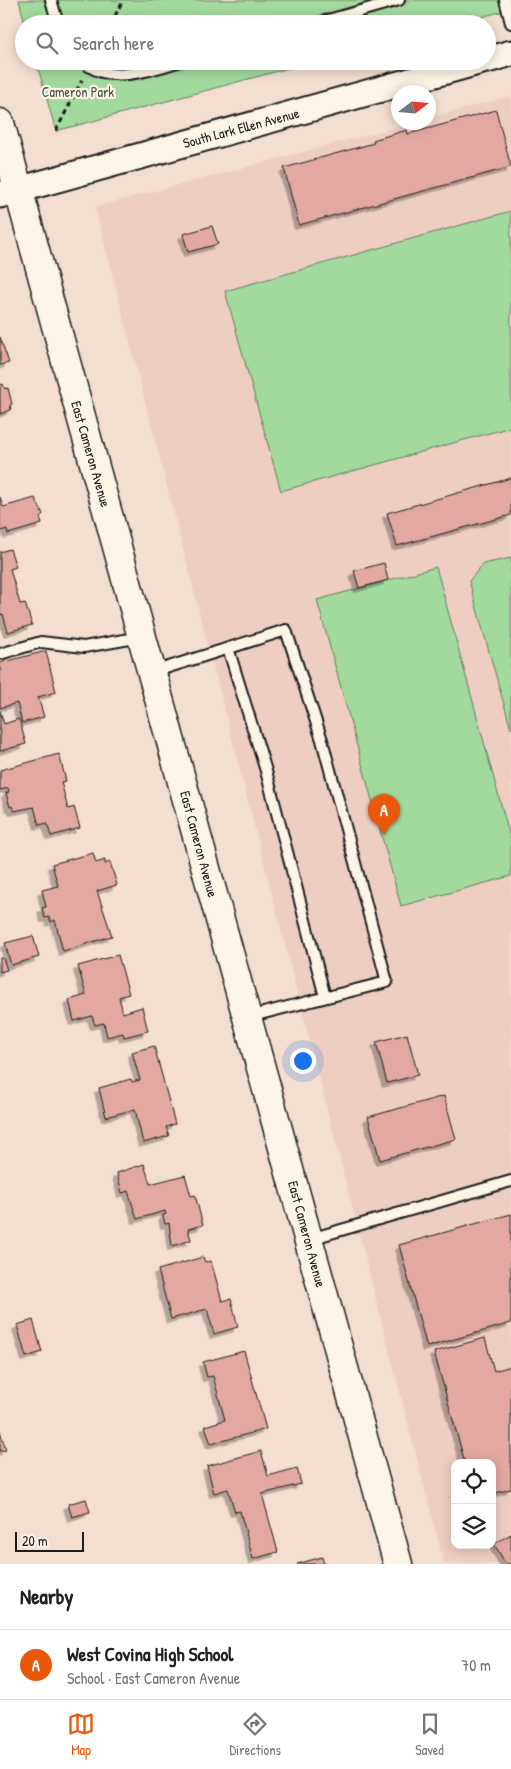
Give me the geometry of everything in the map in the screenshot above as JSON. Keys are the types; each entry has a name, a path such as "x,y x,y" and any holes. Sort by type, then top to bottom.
{"main road":[{"name":"East Cameron Avenue","path":"0,124 9,192 142,636 398,1564"}],"street":[{"path":"496,57 511,53"},
{"name":"South Lark Ellen Avenue","path":"9,192 450,70"}],"lane":[{"path":"51,0 55,15"},
{"path":"346,15 399,0"},
{"path":"505,0 511,23"},
{"path":"102,70 118,76 143,70"},
{"path":"151,672 286,630 322,740 387,982 247,1017"},
{"path":"0,654 41,642 84,647 142,636"},
{"path":"228,648 266,771 325,997"},
{"path":"308,1239 511,1181"}],"path":[{"path":"116,15 124,0"},
{"path":"56,131 82,70"}],"shaded area":[{"path":"511,96 511,1564 444,1564 95,207 391,129 436,130 436,116"}],"green space":[{"path":"19,0 511,0 511,9 489,15 23,15"},
{"name":"Cameron Park","path":"39,70 282,70 56,131"},
{"path":"511,211 511,427 281,491 225,291"},
{"path":"511,558 511,729 469,581 483,564"},
{"path":"436,567 511,841 511,876 401,906 317,600"}],"building":[{"path":"496,110 511,167 299,225 284,168 374,143 373,140 407,130 408,134 423,130 436,130 436,126"},
{"path":"212,226 218,244 188,252 183,234"},
{"path":"0,337 9,363 0,365"},
{"path":"3,384 5,389 8,388 12,404 10,405 11,410 0,414 0,385"},
{"path":"511,478 511,515 397,546 387,513"},
{"path":"0,497 3,507 35,498 43,514 40,517 42,524 8,534 7,529 0,531"},
{"path":"10,549 16,567 10,569 20,604 25,603 32,625 8,632 3,614 0,615 0,552"},
{"path":"384,563 388,580 359,588 354,571"},
{"path":"46,651 56,692 38,697 44,717 22,723 17,703 0,708 0,663"},
{"path":"0,711 4,724 19,719 26,744 0,751"},
{"path":"59,754 66,781 61,782 68,809 74,807 80,828 51,836 47,823 39,825 34,807 14,811 12,806 10,807 6,793 9,792 8,788 0,790 0,770"},
{"path":"93,853 96,863 105,860 105,864 110,862 117,885 97,891 112,936 63,951 55,920 51,922 49,917 45,918 42,908 46,907 42,890 58,886 52,864"},
{"path":"33,936 39,957 11,965 5,943"},
{"path":"118,955 129,994 119,997 123,1013 142,1007 148,1031 124,1037 123,1033 107,1037 104,1023 95,1025 92,1016 74,1021 69,1000 86,995 78,966"},
{"path":"0,958 3,958 7,970 0,972"},
{"path":"407,1034 418,1075 387,1083 376,1042"},
{"path":"154,1046 175,1124 166,1127 169,1136 143,1143 135,1109 106,1117 99,1088 131,1079 132,1082 140,1080 132,1052"},
{"path":"444,1096 456,1139 380,1160 368,1117"},
{"path":"144,1164 150,1184 185,1175 191,1196 195,1195 203,1225 188,1229 191,1240 172,1246 169,1223 165,1224 163,1215 166,1214 165,1211 137,1219 128,1191 122,1193 117,1173"},
{"path":"511,1214 511,1323 427,1347 399,1245"},
{"path":"203,1257 205,1262 211,1261 222,1301 231,1299 238,1327 214,1334 207,1309 171,1319 158,1270"},
{"path":"33,1320 42,1352 26,1357 17,1325"},
{"path":"485,1338 494,1371 511,1366 511,1489 496,1493 496,1459 464,1459 434,1352"},
{"path":"244,1351 266,1429 211,1444 205,1426 225,1420 213,1376 207,1377 203,1362"},
{"path":"0,1431 6,1450 0,1451"},
{"path":"261,1451 268,1476 297,1468 301,1484 262,1494 278,1552 253,1559 240,1511 235,1512 228,1489 214,1493 207,1466"},
{"path":"86,1499 90,1512 72,1517 68,1504"},
{"path":"511,1534 511,1564 506,1564 496,1547 496,1543"},
{"path":"322,1557 324,1564 297,1564"}],"place":[{"name":"West Covina High School","path":"384,835"}]}
